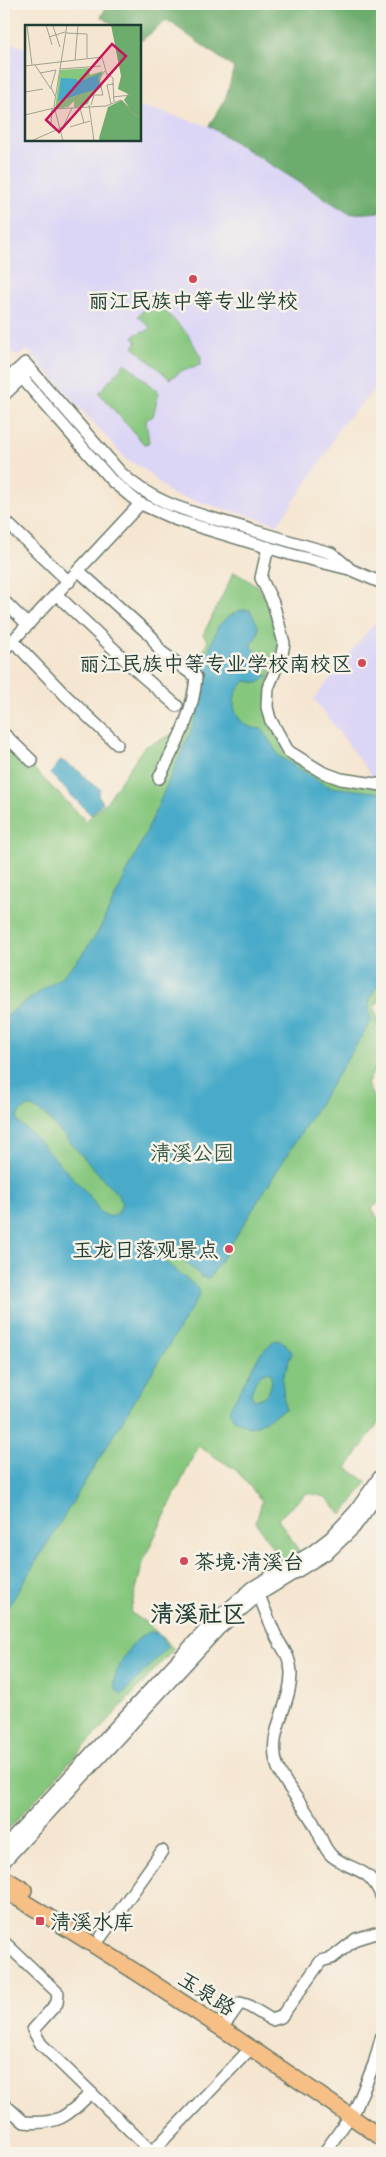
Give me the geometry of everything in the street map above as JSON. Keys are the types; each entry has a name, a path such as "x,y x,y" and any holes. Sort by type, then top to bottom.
{"main road":[{"name":"玉泉路","path":"4,1878 101,1937 228,2020 353,2112 382,2138"},
{"name":"玉泉路","path":"4,1890 84,1938 251,2048 353,2112 382,2126"}],"street":[{"path":"4,383 23,370"},
{"path":"4,395 23,370"},
{"path":"23,370 112,482 140,504 177,520 268,548 349,569 382,583"},
{"path":"23,370 121,473 145,493 181,509 331,553 349,569"},
{"path":"4,650 57,596 140,504"},
{"path":"4,520 69,582"},
{"path":"268,548 261,578 273,603 284,643 282,654 268,688 267,707 270,720 288,751 322,772 341,779 382,785"},
{"path":"79,571 152,636 160,651 196,677 189,718 158,778"},
{"path":"57,596 177,706"},
{"path":"4,601 28,625"},
{"path":"12,641 117,744"},
{"path":"4,734 32,761"},
{"path":"4,1847 212,1622 253,1587 310,1553 331,1537 355,1511 382,1472"},
{"path":"4,1862 232,1616 259,1595 316,1562 338,1545 359,1523 382,1490"},
{"path":"259,1595 275,1636 286,1651 291,1671 275,1736 274,1751 279,1769 315,1826 326,1849 331,1855 370,1876 382,1898"},
{"path":"101,1937 162,1851"},
{"path":"228,2020 240,2003 247,2005 272,2020 281,2018 321,1961 332,1958 354,1940 382,1931"},
{"path":"4,1942 57,1990 59,1996 57,2003 33,2030 33,2033 41,2044 152,2153 251,2048"},
{"path":"324,2153 353,2112 374,2064 382,2035"},
{"path":"4,2104 24,2122 45,2122 67,2116 92,2093"}],"shaded area":[{"name":"丽江民族中等专业学校","path":"4,39 25,49 25,141 141,141 141,106 209,126 350,214 382,212 382,381 339,428 327,453 278,524 171,494 143,468 127,460 28,350 17,357 4,343"},
{"name":"丽江民族中等专业学校南校区","path":"382,618 382,779 372,776 314,699 371,627"}],"green space":[{"path":"108,4 382,4 382,212 350,214 209,126 226,97 234,68 167,20 141,41 141,25 114,25 101,17"},
{"path":"153,299 187,333 201,357 200,365 183,370 170,379 133,347 137,342 133,338 137,333 139,334 142,331 145,333 150,327 138,316"},
{"path":"125,363 159,392 153,416 146,420 149,443 144,444 99,393"},
{"name":"清溪公园","path":"234,572 258,586 268,603 279,644 266,692 283,751 382,789 382,999 374,1006 380,1025 376,1029 379,1036 380,1050 379,1057 367,1084 382,1115 382,1200 371,1209 382,1223 382,1417 347,1468 367,1482 342,1515 326,1497 307,1493 278,1519 299,1551 282,1563 256,1522 262,1501 236,1470 198,1446 144,1559 130,1612 148,1624 174,1649 4,1834 4,739 86,821 107,801 144,747 178,732 196,671 208,640 203,635"}],"water":[{"path":"241,610 250,610 258,630 251,646 262,657 257,667 268,677 258,683 246,681 240,686 234,705 235,712 243,723 253,728 262,729 279,756 323,784 330,787 382,793 382,982 370,999 369,1010 372,1020 211,1276 207,1278 202,1277 166,1244 161,1244 156,1248 156,1255 197,1287 200,1294 4,1614 4,1017 61,977 78,960 98,932 145,835 191,730 204,693 201,671 218,626 227,617","holes":["27,1107 32,1107 45,1115 118,1195 122,1204 118,1213 110,1217 101,1213 88,1194 33,1135 19,1123 17,1118 19,1113"]},
{"path":"61,760 80,772 89,782 100,789 98,795 103,802 91,815 50,774"},
{"path":"278,1340 285,1343 292,1353 282,1379 285,1409 258,1425 248,1427 234,1419 229,1410 260,1354 273,1341","holes":["270,1372 272,1382 267,1394 254,1400 251,1394 257,1379"]},
{"path":"152,1632 157,1633 168,1647 122,1695 114,1684 118,1668 133,1644 139,1638"}],"place":[{"name":"丽江民族中等专业学校","path":"193,279"},
{"name":"丽江民族中等专业学校南校区","path":"362,663"},
{"name":"玉龙日落观景点","path":"229,1249"},
{"name":"茶境·清溪台","path":"184,1561"},
{"name":"清溪水库","path":"40,1921"}],"district":[{"name":"清溪社区","path":"198,1613"}]}
